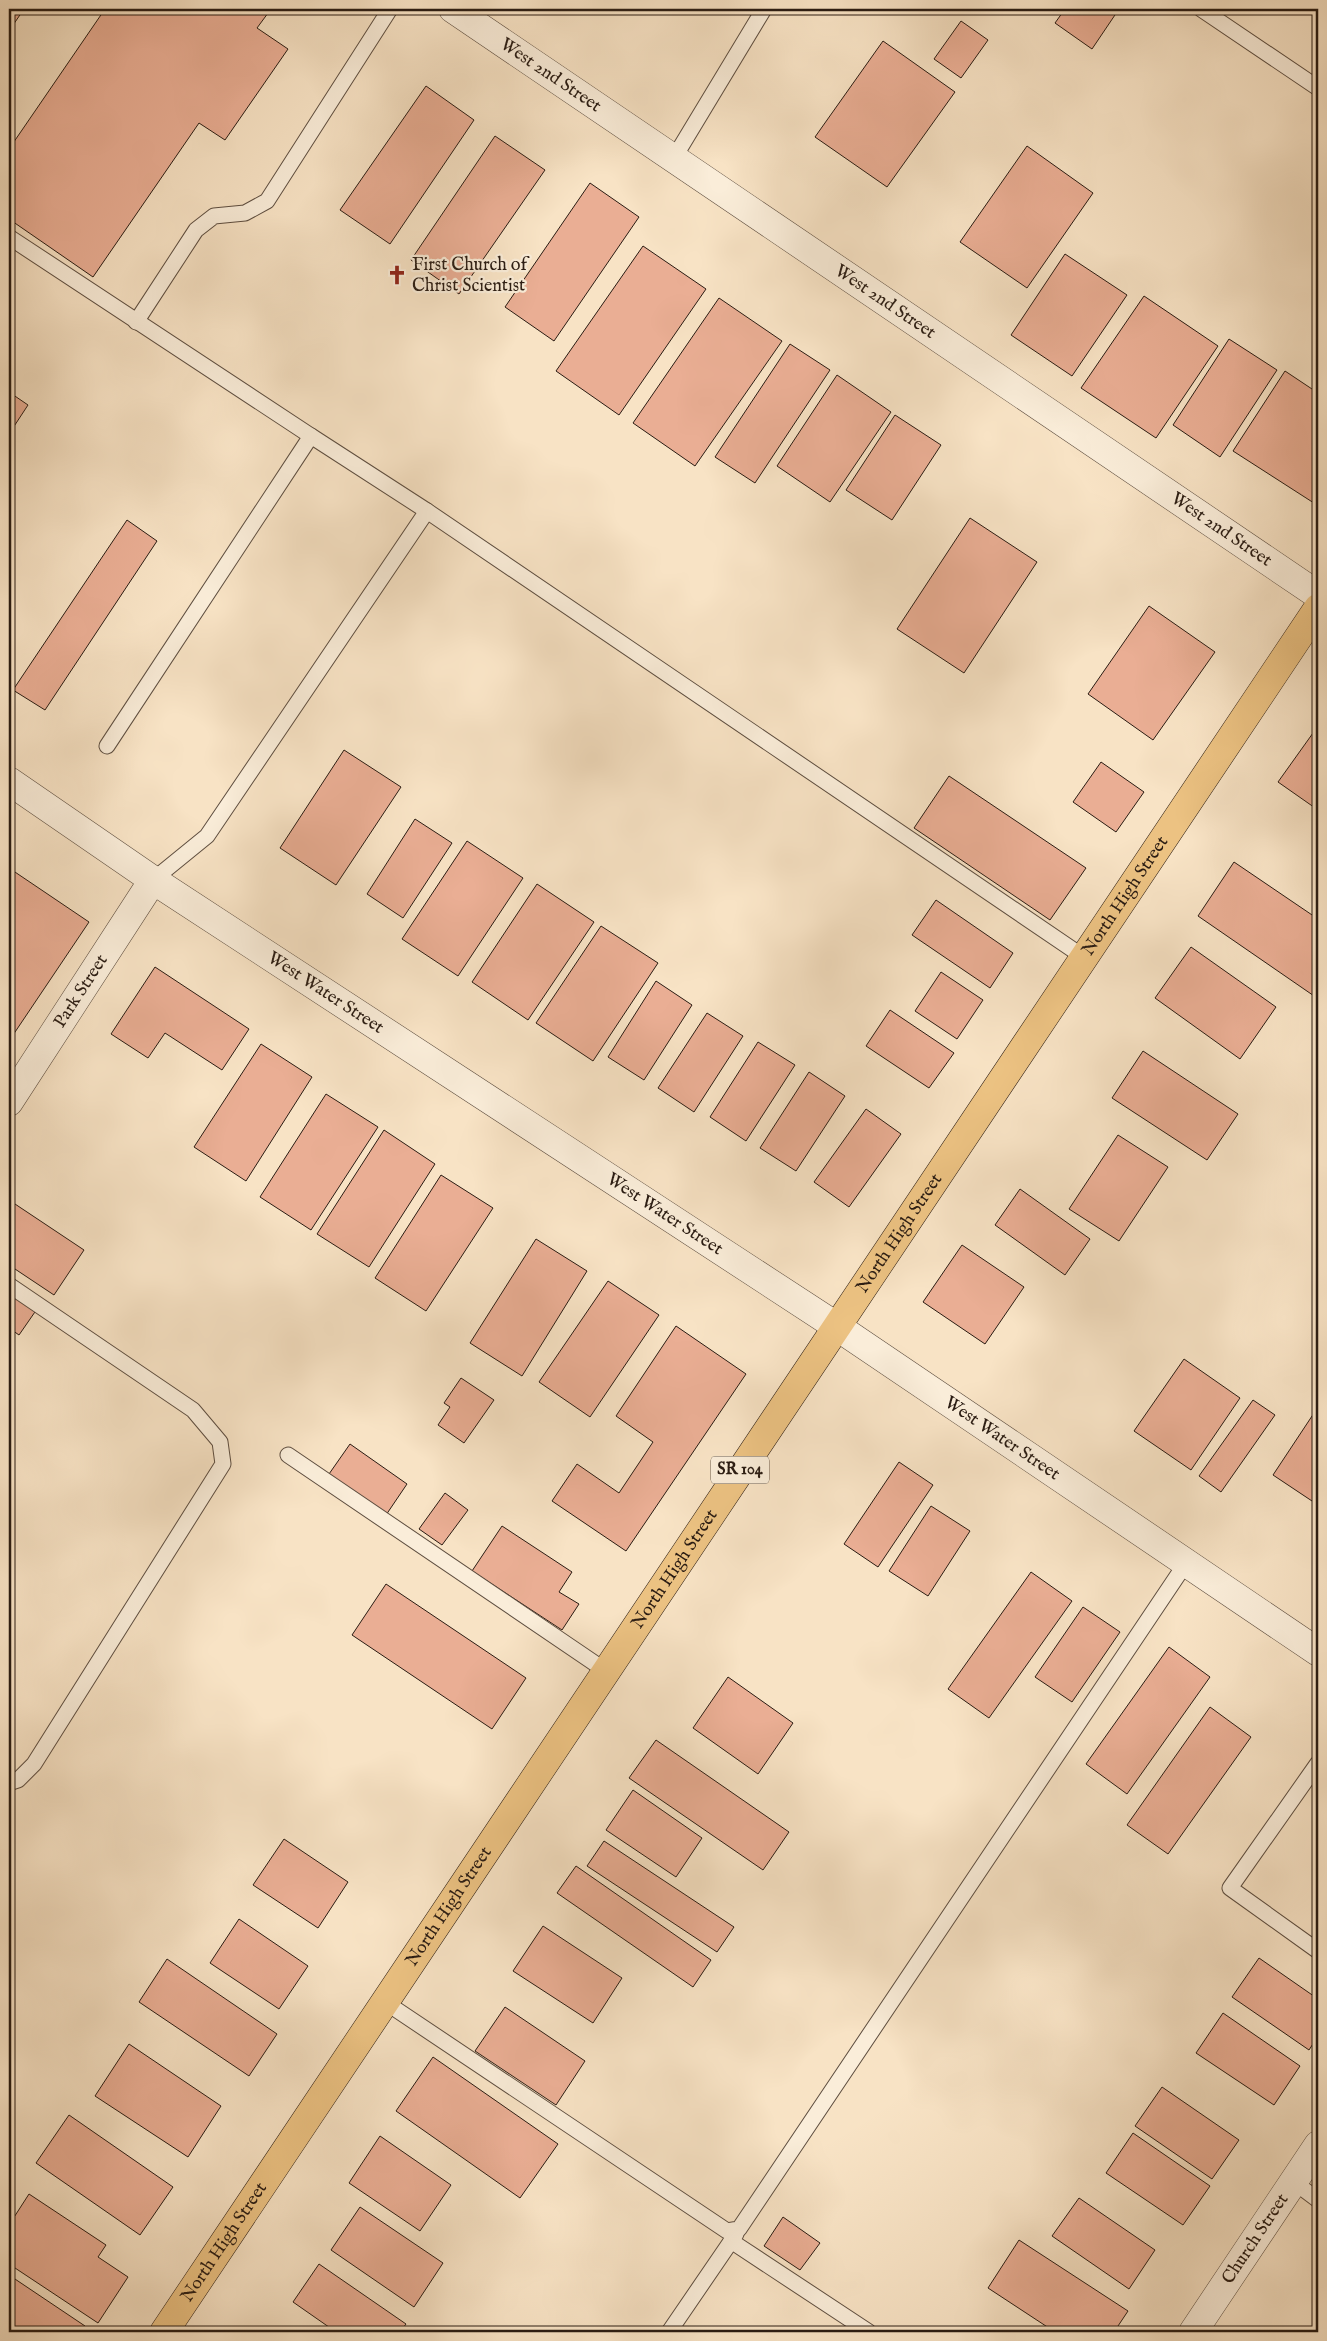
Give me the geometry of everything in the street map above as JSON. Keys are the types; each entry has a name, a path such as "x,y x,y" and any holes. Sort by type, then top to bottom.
{"main road":[{"name":"North High Street","path":"164,2332 1318,608"}],"street":[{"name":"West 2nd Street","path":"453,9 1318,595"},
{"name":"West Water Street","path":"9,781 153,880 836,1326 1318,1652"},
{"name":"Park Street","path":"9,1102 153,880"},
{"name":"Church Street","path":"1193,2332 1318,2145"}],"lane":[{"path":"136,322 196,230 214,216 245,213 267,201 390,9"},
{"path":"674,158 764,9"},
{"path":"1201,9 1316,82"},
{"path":"9,237 427,511 1085,958"},
{"path":"107,746 311,436"},
{"path":"153,880 207,836 427,511"},
{"path":"9,1285 193,1410 220,1442 223,1464 34,1764 18,1780 9,1783"},
{"path":"288,1455 606,1671"},
{"path":"669,2332 1186,1563"},
{"path":"1317,1947 1230,1888 1318,1766"},
{"path":"385,2002 735,2235 869,2332"},
{"path":"1294,2182 1318,2200"}],"building":[{"path":"9,9 24,9 9,31"},
{"path":"105,9 271,9 257,28 288,49 225,140 199,123 93,277 9,219 9,149"},
{"path":"1065,9 1119,9 1092,49 1055,23"},
{"path":"961,21 988,40 961,78 934,59"},
{"path":"883,41 955,92 887,187 815,137"},
{"path":"426,86 474,120 390,244 340,210"},
{"path":"495,136 545,170 459,294 411,260"},
{"path":"1027,146 1093,193 1027,288 960,242"},
{"path":"590,183 639,217 554,341 505,307"},
{"path":"643,246 706,289 619,415 556,371"},
{"path":"1065,254 1127,295 1072,376 1011,335"},
{"path":"1144,296 1218,346 1156,438 1081,388"},
{"path":"719,298 782,341 695,466 633,423"},
{"path":"1229,339 1277,370 1220,457 1173,425"},
{"path":"790,344 830,370 755,483 715,457"},
{"path":"1285,371 1318,393 1317,505 1233,451"},
{"path":"837,375 891,412 830,502 777,466"},
{"path":"9,392 28,405 9,434"},
{"path":"895,415 941,445 892,520 846,490"},
{"path":"970,518 1037,562 964,673 897,629"},
{"path":"127,520 157,541 45,710 13,690"},
{"path":"1149,606 1215,652 1153,740 1088,694"},
{"path":"1318,726 1318,810 1278,782"},
{"path":"344,750 401,787 336,885 280,848"},
{"path":"1101,762 1144,792 1116,832 1073,802"},
{"path":"949,776 1086,868 1050,920 914,828"},
{"path":"415,819 452,843 403,918 367,894"},
{"path":"467,841 523,878 458,976 402,939"},
{"path":"1234,862 1318,919 1317,998 1198,916"},
{"path":"9,868 89,922 9,1041"},
{"path":"537,884 594,922 528,1020 472,982"},
{"path":"936,900 1013,953 990,988 912,935"},
{"path":"601,926 658,963 593,1061 536,1023"},
{"path":"1191,947 1276,1007 1240,1059 1155,998"},
{"path":"155,967 249,1029 222,1070 165,1033 148,1058 111,1034"},
{"path":"941,972 983,1000 957,1039 915,1011"},
{"path":"656,981 692,1005 644,1080 608,1057"},
{"path":"890,1010 954,1053 929,1088 866,1046"},
{"path":"707,1013 743,1036 694,1112 658,1088"},
{"path":"758,1042 795,1065 746,1141 710,1117"},
{"path":"261,1044 312,1077 246,1181 194,1147"},
{"path":"1143,1051 1238,1114 1207,1160 1112,1098"},
{"path":"809,1072 845,1096 796,1171 760,1148"},
{"path":"326,1094 378,1127 311,1230 260,1197"},
{"path":"866,1109 901,1134 849,1207 814,1182"},
{"path":"384,1130 435,1164 369,1267 317,1234"},
{"path":"1118,1135 1168,1167 1119,1241 1069,1209"},
{"path":"441,1175 493,1208 426,1311 375,1278"},
{"path":"1020,1189 1090,1239 1065,1275 995,1225"},
{"path":"9,1200 84,1250 54,1295 9,1265"},
{"path":"536,1239 587,1271 522,1376 470,1343"},
{"path":"962,1245 1024,1287 985,1344 923,1302"},
{"path":"608,1281 659,1315 590,1417 539,1382"},
{"path":"9,1290 37,1309 19,1335 9,1328"},
{"path":"676,1326 746,1374 626,1551 552,1501 577,1464 619,1493 653,1442 616,1416"},
{"path":"1184,1359 1240,1398 1191,1470 1134,1431"},
{"path":"461,1378 494,1400 464,1443 438,1425 450,1407 444,1403"},
{"path":"1253,1400 1275,1415 1221,1492 1199,1476"},
{"path":"1318,1407 1318,1499 1315,1503 1273,1475"},
{"path":"350,1444 407,1484 386,1515 329,1474"},
{"path":"899,1462 933,1485 878,1567 844,1544"},
{"path":"445,1493 468,1510 442,1545 419,1529"},
{"path":"931,1506 970,1531 928,1596 889,1571"},
{"path":"502,1526 572,1572 559,1592 579,1604 562,1630 472,1571"},
{"path":"1031,1572 1072,1601 989,1718 948,1689"},
{"path":"386,1584 526,1678 492,1729 352,1635"},
{"path":"1083,1607 1120,1632 1072,1702 1035,1677"},
{"path":"1169,1647 1210,1677 1127,1794 1086,1764"},
{"path":"728,1677 793,1723 758,1774 693,1728"},
{"path":"1210,1707 1251,1737 1168,1854 1127,1825"},
{"path":"656,1740 789,1832 763,1870 629,1778"},
{"path":"633,1790 702,1838 676,1877 606,1830"},
{"path":"284,1839 348,1882 318,1928 253,1885"},
{"path":"604,1841 734,1927 717,1952 587,1866"},
{"path":"576,1866 711,1960 693,1987 557,1893"},
{"path":"239,1919 308,1966 279,2009 210,1963"},
{"path":"543,1926 622,1978 593,2023 513,1971"},
{"path":"1259,1958 1318,1999 1318,2036 1309,2050 1232,1997"},
{"path":"167,1959 277,2034 249,2076 139,2002"},
{"path":"505,2007 585,2061 556,2105 475,2051"},
{"path":"1223,2013 1300,2066 1274,2105 1196,2053"},
{"path":"129,2044 221,2106 188,2157 95,2096"},
{"path":"433,2057 558,2144 520,2198 396,2111"},
{"path":"1162,2087 1239,2140 1212,2179 1135,2126"},
{"path":"69,2115 173,2187 140,2235 36,2163"},
{"path":"1133,2133 1210,2186 1183,2225 1106,2173"},
{"path":"380,2136 451,2185 420,2231 349,2183"},
{"path":"29,2194 106,2245 98,2257 128,2277 98,2323 9,2264 9,2225"},
{"path":"1079,2198 1155,2250 1129,2289 1052,2236"},
{"path":"360,2207 443,2263 414,2307 331,2250"},
{"path":"783,2217 820,2243 800,2270 764,2246"},
{"path":"1019,2240 1128,2311 1114,2332 1055,2332 988,2288"},
{"path":"319,2264 406,2324 400,2332 336,2332 293,2302"},
{"path":"9,2275 85,2326 80,2332 23,2332 9,2323"}],"place":[{"name":"First Church of Christ Scientist","path":"397,275"}]}
